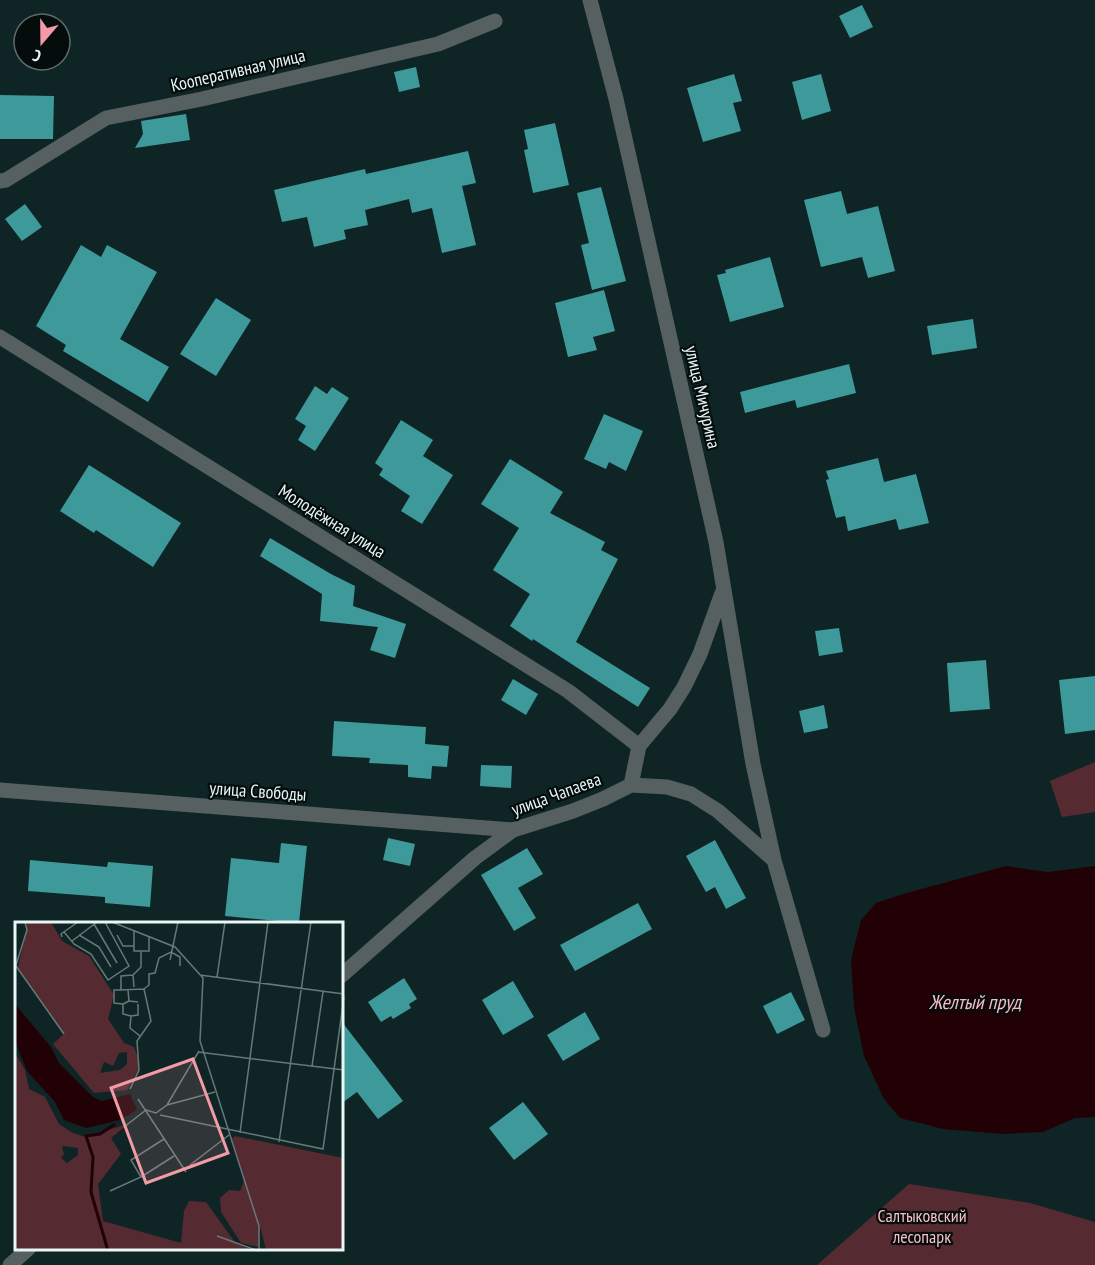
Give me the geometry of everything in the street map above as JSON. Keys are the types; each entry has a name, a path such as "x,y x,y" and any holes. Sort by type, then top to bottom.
{"street":[{"name":"улица Мичурина","path":"590,0 616,99 716,542 724,588 714,620 684,687 670,710 639,746 631,785"},
{"name":"Кооперативная улица","path":"0,181 6,180 106,118 202,99 438,44 495,21"},
{"name":"Молодёжная улица","path":"0,337 568,691 639,746"},
{"path":"724,588 753,764 774,860 823,1030"},
{"path":"631,785 667,788 691,794 718,811 774,860"},
{"name":"улица Чапаева","path":"344,973 475,858 513,830 603,800 631,785"},
{"name":"улица Свободы","path":"0,790 513,830"},
{"path":"10,1265 27,1250"}],"green space":[{"path":"1095,762 1095,812 1062,817 1050,781"},
{"name":"Салтыковский лесопарк","path":"909,1184 1030,1203 1095,1222 1095,1265 817,1265"}],"water":[{"name":"Желтый пруд","path":"1006,866 1048,872 1095,866 1095,1117 1075,1118 1043,1132 1002,1134 943,1129 900,1118 884,1099 864,1056 854,1007 851,960 861,920 876,903"}],"building":[{"path":"862,5 873,27 850,38 839,16"},
{"path":"416,67 420,87 399,92 394,72"},
{"path":"734,74 742,101 733,103 741,131 703,142 687,88"},
{"path":"821,74 831,111 802,120 792,82"},
{"path":"0,95 54,96 53,139 0,139"},
{"path":"186,114 190,140 135,148 143,134 141,121"},
{"path":"555,123 569,185 533,193 524,150 528,149 524,130"},
{"path":"468,151 476,183 462,186 476,245 442,253 432,208 412,213 409,199 365,210 368,225 344,230 346,239 314,247 307,217 282,222 274,190 365,169 366,174"},
{"path":"601,187 626,281 592,290 581,245 589,243 577,193"},
{"path":"841,191 847,214 878,206 895,271 868,278 862,257 821,267 804,200"},
{"path":"25,204 42,227 22,241 5,219"},
{"path":"81,245 101,257 107,245 157,272 120,339 169,367 148,402 63,351 66,345 36,326"},
{"path":"770,257 784,307 730,322 717,275 726,273 725,270"},
{"path":"604,290 615,331 593,337 597,350 568,357 555,303"},
{"path":"216,298 251,320 216,376 180,354"},
{"path":"973,319 977,348 932,355 927,326"},
{"path":"849,364 856,393 797,408 795,400 745,413 740,392"},
{"path":"315,386 327,394 332,387 349,398 315,451 298,440 306,426 295,419"},
{"path":"604,414 643,431 626,471 609,462 606,469 584,459"},
{"path":"401,420 433,440 423,456 453,475 422,524 401,511 410,496 379,475 383,469 375,463"},
{"path":"878,458 884,482 916,474 929,523 899,530 896,519 848,531 845,516 836,518 826,480 829,479 826,471"},
{"path":"510,459 563,492 550,513 605,542 601,550 618,559 576,642 650,688 638,707 510,626 530,594 493,570 519,528 481,504"},
{"path":"89,465 181,523 153,567 96,530 94,533 60,511"},
{"path":"270,538 355,586 353,606 406,624 395,658 370,650 378,627 320,621 322,594 260,556"},
{"path":"839,628 843,652 819,656 815,631"},
{"path":"986,660 990,709 950,712 947,663"},
{"path":"1095,676 1095,730 1065,734 1059,680"},
{"path":"513,679 538,694 526,715 501,700"},
{"path":"824,705 828,728 804,733 799,711"},
{"path":"334,721 426,727 425,744 449,746 447,767 432,766 431,779 408,777 408,765 369,763 370,758 332,756"},
{"path":"481,765 512,766 511,788 480,786"},
{"path":"388,838 415,844 410,866 383,860"},
{"path":"715,840 746,898 726,909 715,887 706,892 686,856"},
{"path":"281,843 307,846 299,922 225,916 231,858 279,863"},
{"path":"527,848 543,874 518,888 536,918 514,931 481,875"},
{"path":"30,860 107,867 108,862 153,866 150,907 105,903 105,897 28,891"},
{"path":"638,903 652,929 575,971 560,945"},
{"path":"404,978 417,999 409,1004 411,1008 393,1019 391,1016 381,1022 368,1002"},
{"path":"513,981 534,1017 503,1035 482,1000"},
{"path":"791,992 805,1020 777,1034 763,1006"},
{"path":"585,1012 600,1039 563,1061 547,1035"},
{"path":"344,1025 403,1101 378,1119 357,1092 344,1102"},
{"path":"523,1102 548,1134 514,1160 489,1128"}]}
